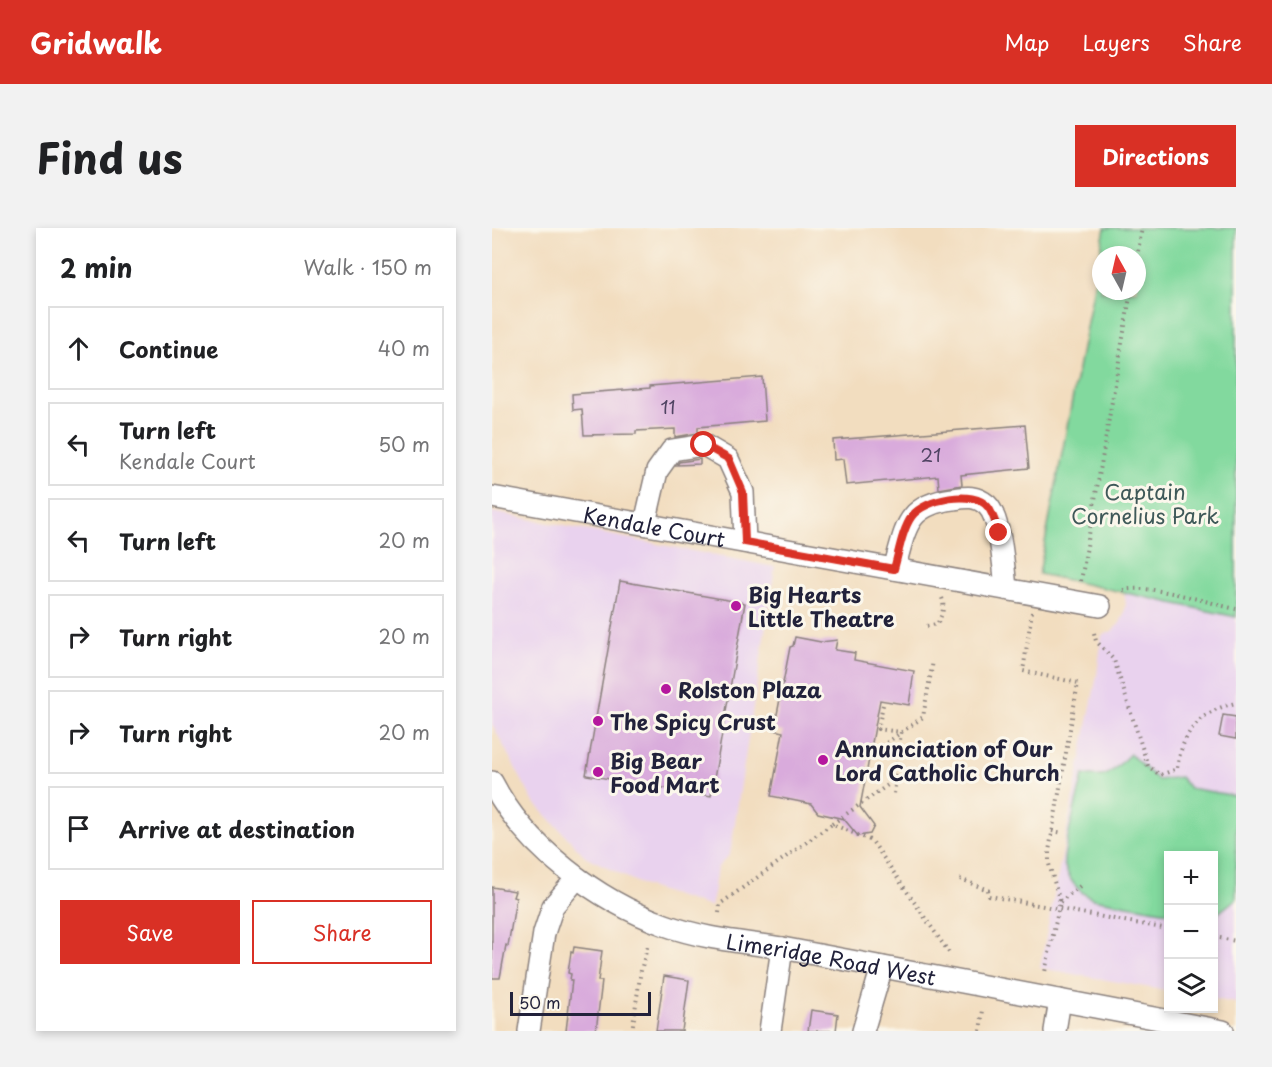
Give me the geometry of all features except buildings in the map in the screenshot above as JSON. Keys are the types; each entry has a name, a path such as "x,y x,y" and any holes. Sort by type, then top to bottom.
{"street":[{"path":"645,523 657,471 672,450 704,445 729,459 743,492 745,542"},
{"path":"894,569 904,534 913,514 934,501 970,496 988,506 999,533 1006,589"},
{"name":"Kendale Court","path":"492,497 1100,606"},
{"name":"Limeridge Road West","path":"492,782 498,795 522,828 577,878 635,913 667,926 714,938 782,948 1060,1000 1144,1023 1219,1031"},
{"path":"530,1031 544,933 553,906 577,878"},
{"path":"770,1031 782,948"},
{"path":"863,1031 882,967"},
{"path":"1055,1031 1060,1000"}],"path":[{"path":"1139,246 1142,228"},
{"path":"1082,581 1129,300"},
{"path":"1123,590 1136,587 1236,609"},
{"path":"927,626 937,624 942,616 944,600 937,590"},
{"path":"1032,608 1023,671 1078,683 1048,864 1060,902 1045,972"},
{"path":"1094,633 1096,641 1114,660 1148,766 1160,775 1177,769 1180,748 1190,730 1205,716 1236,703"},
{"path":"872,753 923,717 933,661"},
{"path":"883,705 878,729 902,732"},
{"path":"894,794 902,732"},
{"path":"719,913 720,904 896,780"},
{"path":"832,824 872,841 950,954"},
{"path":"1052,831 1063,832"},
{"path":"960,879 988,890 989,896 1164,928"},
{"path":"1060,902 1080,886"},
{"path":"1218,938 1236,942"},
{"path":"632,1031 640,970 648,944"},
{"path":"980,1031 983,1010"}],"shaded area":[{"path":"492,512 775,567 730,854 717,868 711,907 642,885 585,856 533,801 492,724"},
{"path":"1124,593 1236,617 1236,1003 1218,1000 1218,851 1164,851 1164,990 1040,968 1097,675 1102,635 1112,631 1120,623 1126,603"}],"green space":[{"name":"Captain Cornelius Park","path":"1105,228 1236,228 1236,617 1039,574 1092,296 1092,300 1146,300 1146,246 1102,246"},
{"path":"1130,754 1158,780 1180,777 1189,788 1236,796 1236,899 1218,913 1218,851 1164,851 1164,911 1093,899 1078,889 1068,874 1064,857 1083,775 1099,776 1114,770"}],"place":[{"name":"Big Hearts Little Theatre","path":"736,606"},
{"name":"Rolston Plaza","path":"666,689"},
{"name":"The Spicy Crust","path":"598,721"},
{"name":"Annunciation of Our Lord Catholic Church","path":"823,760"},
{"name":"Big Bear Food Mart","path":"598,772"}],"route":[{"path":"704,445 729,459 743,492 745,542 894,569 904,534 913,514 934,501 970,496 988,506 999,533"}]}
